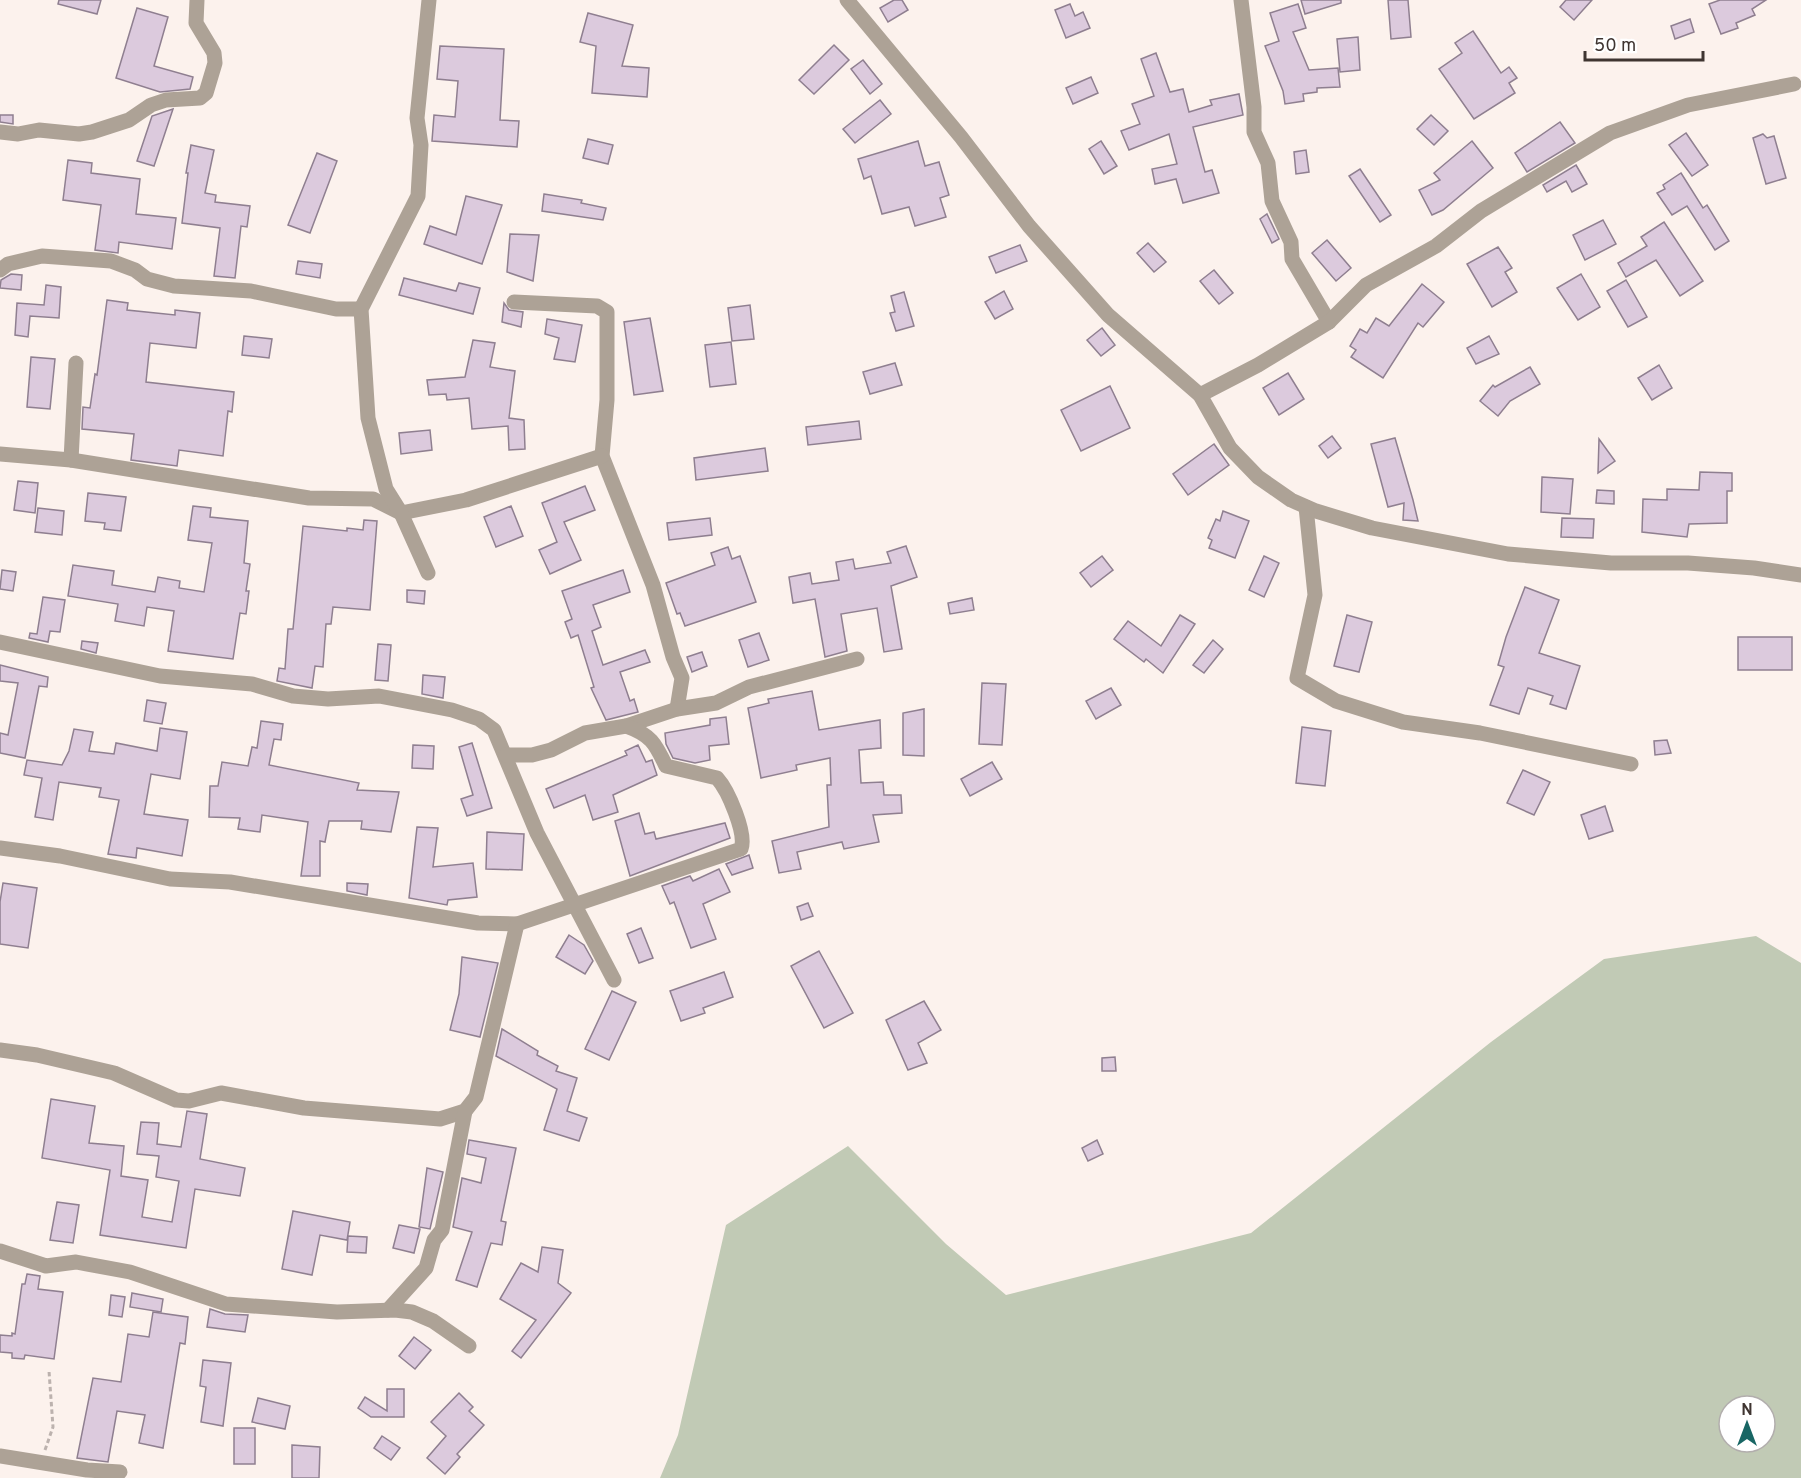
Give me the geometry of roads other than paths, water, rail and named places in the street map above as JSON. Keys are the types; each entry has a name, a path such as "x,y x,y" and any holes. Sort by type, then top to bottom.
{"street":[{"path":"0,132 18,134 39,130 79,134 92,132 129,120 151,105 166,100 200,98 206,93 215,63 210,44 196,23 197,0"},
{"path":"428,573 401,513 386,489 368,418 361,309 418,196 422,145 417,118 429,0"},
{"path":"847,0 962,137 1029,226 1108,315 1200,395 1230,448 1258,477 1291,500 1372,528 1508,554 1611,563 1688,563 1754,568 1801,575"},
{"path":"1241,0 1254,107 1254,132 1268,163 1272,201 1292,242 1293,259 1329,322"},
{"path":"1200,395 1258,365 1329,322 1366,285 1436,246 1481,211 1610,133 1688,105 1794,84"},
{"path":"0,270 8,264 42,256 111,261 135,270 147,279 174,286 251,291 336,309 361,309"},
{"path":"514,302 597,306 607,312 607,388 602,456 652,585 673,657 682,678 703,705"},
{"path":"71,460 76,363"},
{"path":"0,454 71,460 309,498 373,499 401,513 466,500 602,456"},
{"path":"1306,507 1315,595 1297,678 1336,701 1403,722 1480,733 1631,764"},
{"path":"0,642 160,676 252,684 293,696 328,699 379,696 452,710 479,718 494,730 537,833 614,980"},
{"path":"506,755 532,755 551,750 585,733 626,726 677,709 716,702 749,687 857,659"},
{"path":"677,709 682,678"},
{"path":"0,848 60,856 170,879 230,882 478,923 517,924 575,902 608,894 741,849 744,842 739,821 717,778 666,766 653,741 643,732 626,726"},
{"path":"0,1050 36,1055 114,1073 176,1100 189,1101 221,1093 304,1108 426,1119 450,1118 465,1111 476,1097 517,924"},
{"path":"388,1310 426,1268 434,1240 442,1230 465,1111"},
{"path":"0,1251 46,1266 76,1262 130,1272 226,1304 337,1312 388,1310 412,1312 433,1321 469,1346"},
{"path":"0,1456 120,1472"}]}
